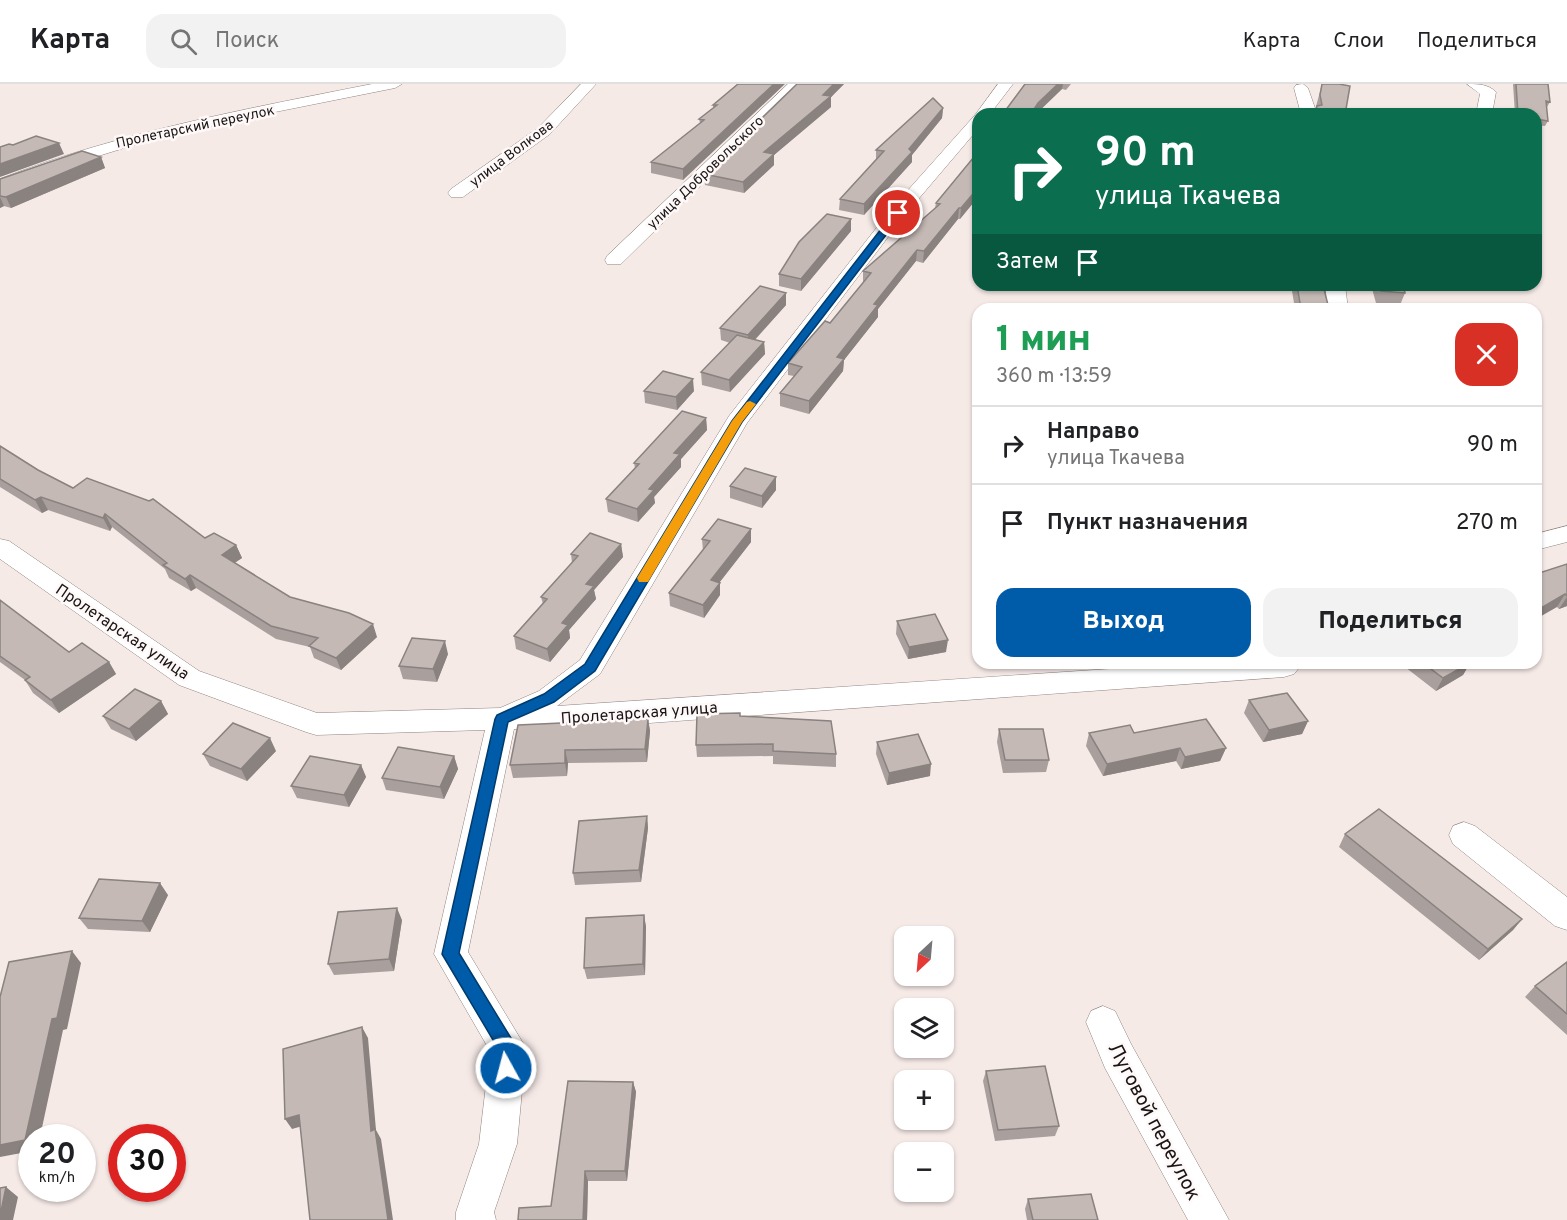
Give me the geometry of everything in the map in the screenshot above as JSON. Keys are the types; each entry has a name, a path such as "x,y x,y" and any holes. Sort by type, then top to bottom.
{"street":[{"name":"Пролетарский переулок","path":"0,185 42,167 134,138 395,84"},
{"name":"улица Волкова","path":"457,194 544,131 589,84"},
{"name":"улица Добровольского","path":"614,260 797,84"},
{"path":"987,108 1006,84"},
{"path":"1474,84 1488,92 1485,108"},
{"path":"1301,88 1307,108"},
{"path":"476,1220 475,1212 498,1144 508,1048 451,954 502,719 549,698 590,668 737,421 898,213 972,126"},
{"path":"1542,541 1567,534"},
{"name":"Пролетарская улица","path":"0,547 189,678 316,724 606,716 1256,669"},
{"path":"1464,835 1567,916"},
{"name":"Луговой переулок","path":"1103,1022 1118,1056 1209,1220"}],"building":[{"path":"738,84 774,84 683,169 651,162 704,120 699,119"},
{"path":"797,84 834,84 823,95 831,96 764,152 774,154 743,182 704,174"},
{"path":"1025,84 1058,84 1035,108 1007,108"},
{"path":"1322,84 1350,86 1346,108 1316,108 1322,105 1320,95"},
{"path":"1516,84 1548,84 1550,102 1546,101 1548,121 1542,120 1542,108 1518,108"},
{"path":"933,98 943,108 909,149 912,152 864,204 840,199 884,151 876,150"},
{"path":"36,136 59,143 0,164 0,147 13,145"},
{"path":"82,151 101,157 6,197 0,196 0,179"},
{"path":"972,159 972,195 924,251 917,250 874,304 878,305 837,357 844,359 809,401 780,393 802,367 788,363 825,321 830,323 871,273 863,271 940,204 936,203"},
{"path":"827,214 851,219 801,279 779,274 799,242"},
{"path":"760,286 786,293 748,335 720,328"},
{"path":"1298,291 1324,291 1328,303 1300,303"},
{"path":"1381,291 1404,291 1405,293"},
{"path":"737,335 764,342 729,380 701,372"},
{"path":"663,371 693,379 676,397 644,391"},
{"path":"682,411 706,418 674,453 680,454 649,489 654,490 637,509 606,499 639,464 634,463"},
{"path":"0,446 38,470 73,488 87,478 149,501 153,499 205,538 214,533 236,545 222,555 290,597 349,613 373,624 336,658 309,646 318,638 271,626 190,575 185,579 163,565 167,563 105,514 103,518 41,497 35,500 0,479"},
{"path":"745,468 776,477 762,496 730,486"},
{"path":"718,519 751,529 711,580 720,583 703,605 669,593 710,541 702,539"},
{"path":"590,533 621,544 586,584 594,586 562,623 568,625 547,649 514,636 547,599 541,597 578,556 571,554"},
{"path":"1567,564 1567,596 1565,594 1542,607 1542,572"},
{"path":"0,600 69,652 82,643 109,662 51,700 25,680 30,677 0,656"},
{"path":"935,614 948,640 909,647 897,621"},
{"path":"412,638 445,641 433,669 399,666"},
{"path":"1431,669 1459,669 1443,678"},
{"path":"135,689 161,701 129,729 103,716"},
{"path":"1287,693 1308,721 1269,730 1249,700"},
{"path":"740,713 740,716 831,721 836,754 773,751 773,744 696,745 697,714"},
{"path":"605,719 648,719 645,749 565,750 565,763 510,765 518,725 605,721"},
{"path":"1206,719 1226,748 1185,757 1180,748 1107,764 1089,733 1130,725 1134,733"},
{"path":"233,723 270,738 241,769 203,754"},
{"path":"999,729 1043,729 1049,760 1005,760"},
{"path":"918,734 931,764 889,773 877,742"},
{"path":"398,747 454,756 440,787 382,778"},
{"path":"310,756 361,765 344,795 291,786"},
{"path":"1379,809 1522,919 1488,949 1345,834"},
{"path":"647,816 639,870 573,873 579,821"},
{"path":"99,879 160,883 142,921 79,918"},
{"path":"397,908 389,959 328,964 338,912"},
{"path":"644,915 643,964 584,968 586,918"},
{"path":"72,951 57,1018 52,1019 29,1124 18,1124 18,1141 0,1145 0,997 9,962"},
{"path":"1567,962 1567,1014 1535,986"},
{"path":"362,1027 371,1131 375,1129 388,1220 310,1220 299,1115 285,1119 283,1049"},
{"path":"1045,1066 1059,1126 998,1130 986,1071"},
{"path":"568,1081 633,1082 625,1171 585,1171 583,1220 518,1220 519,1208 551,1206"},
{"path":"6,1187 0,1216 0,1188"},
{"path":"1091,1194 1098,1220 1033,1220 1028,1199"}],"slow traffic":[{"path":"643,578 737,421 750,404"}],"route":[{"path":"506,1068 508,1048 451,954 502,719 549,698 590,668 737,421 898,213"}]}
